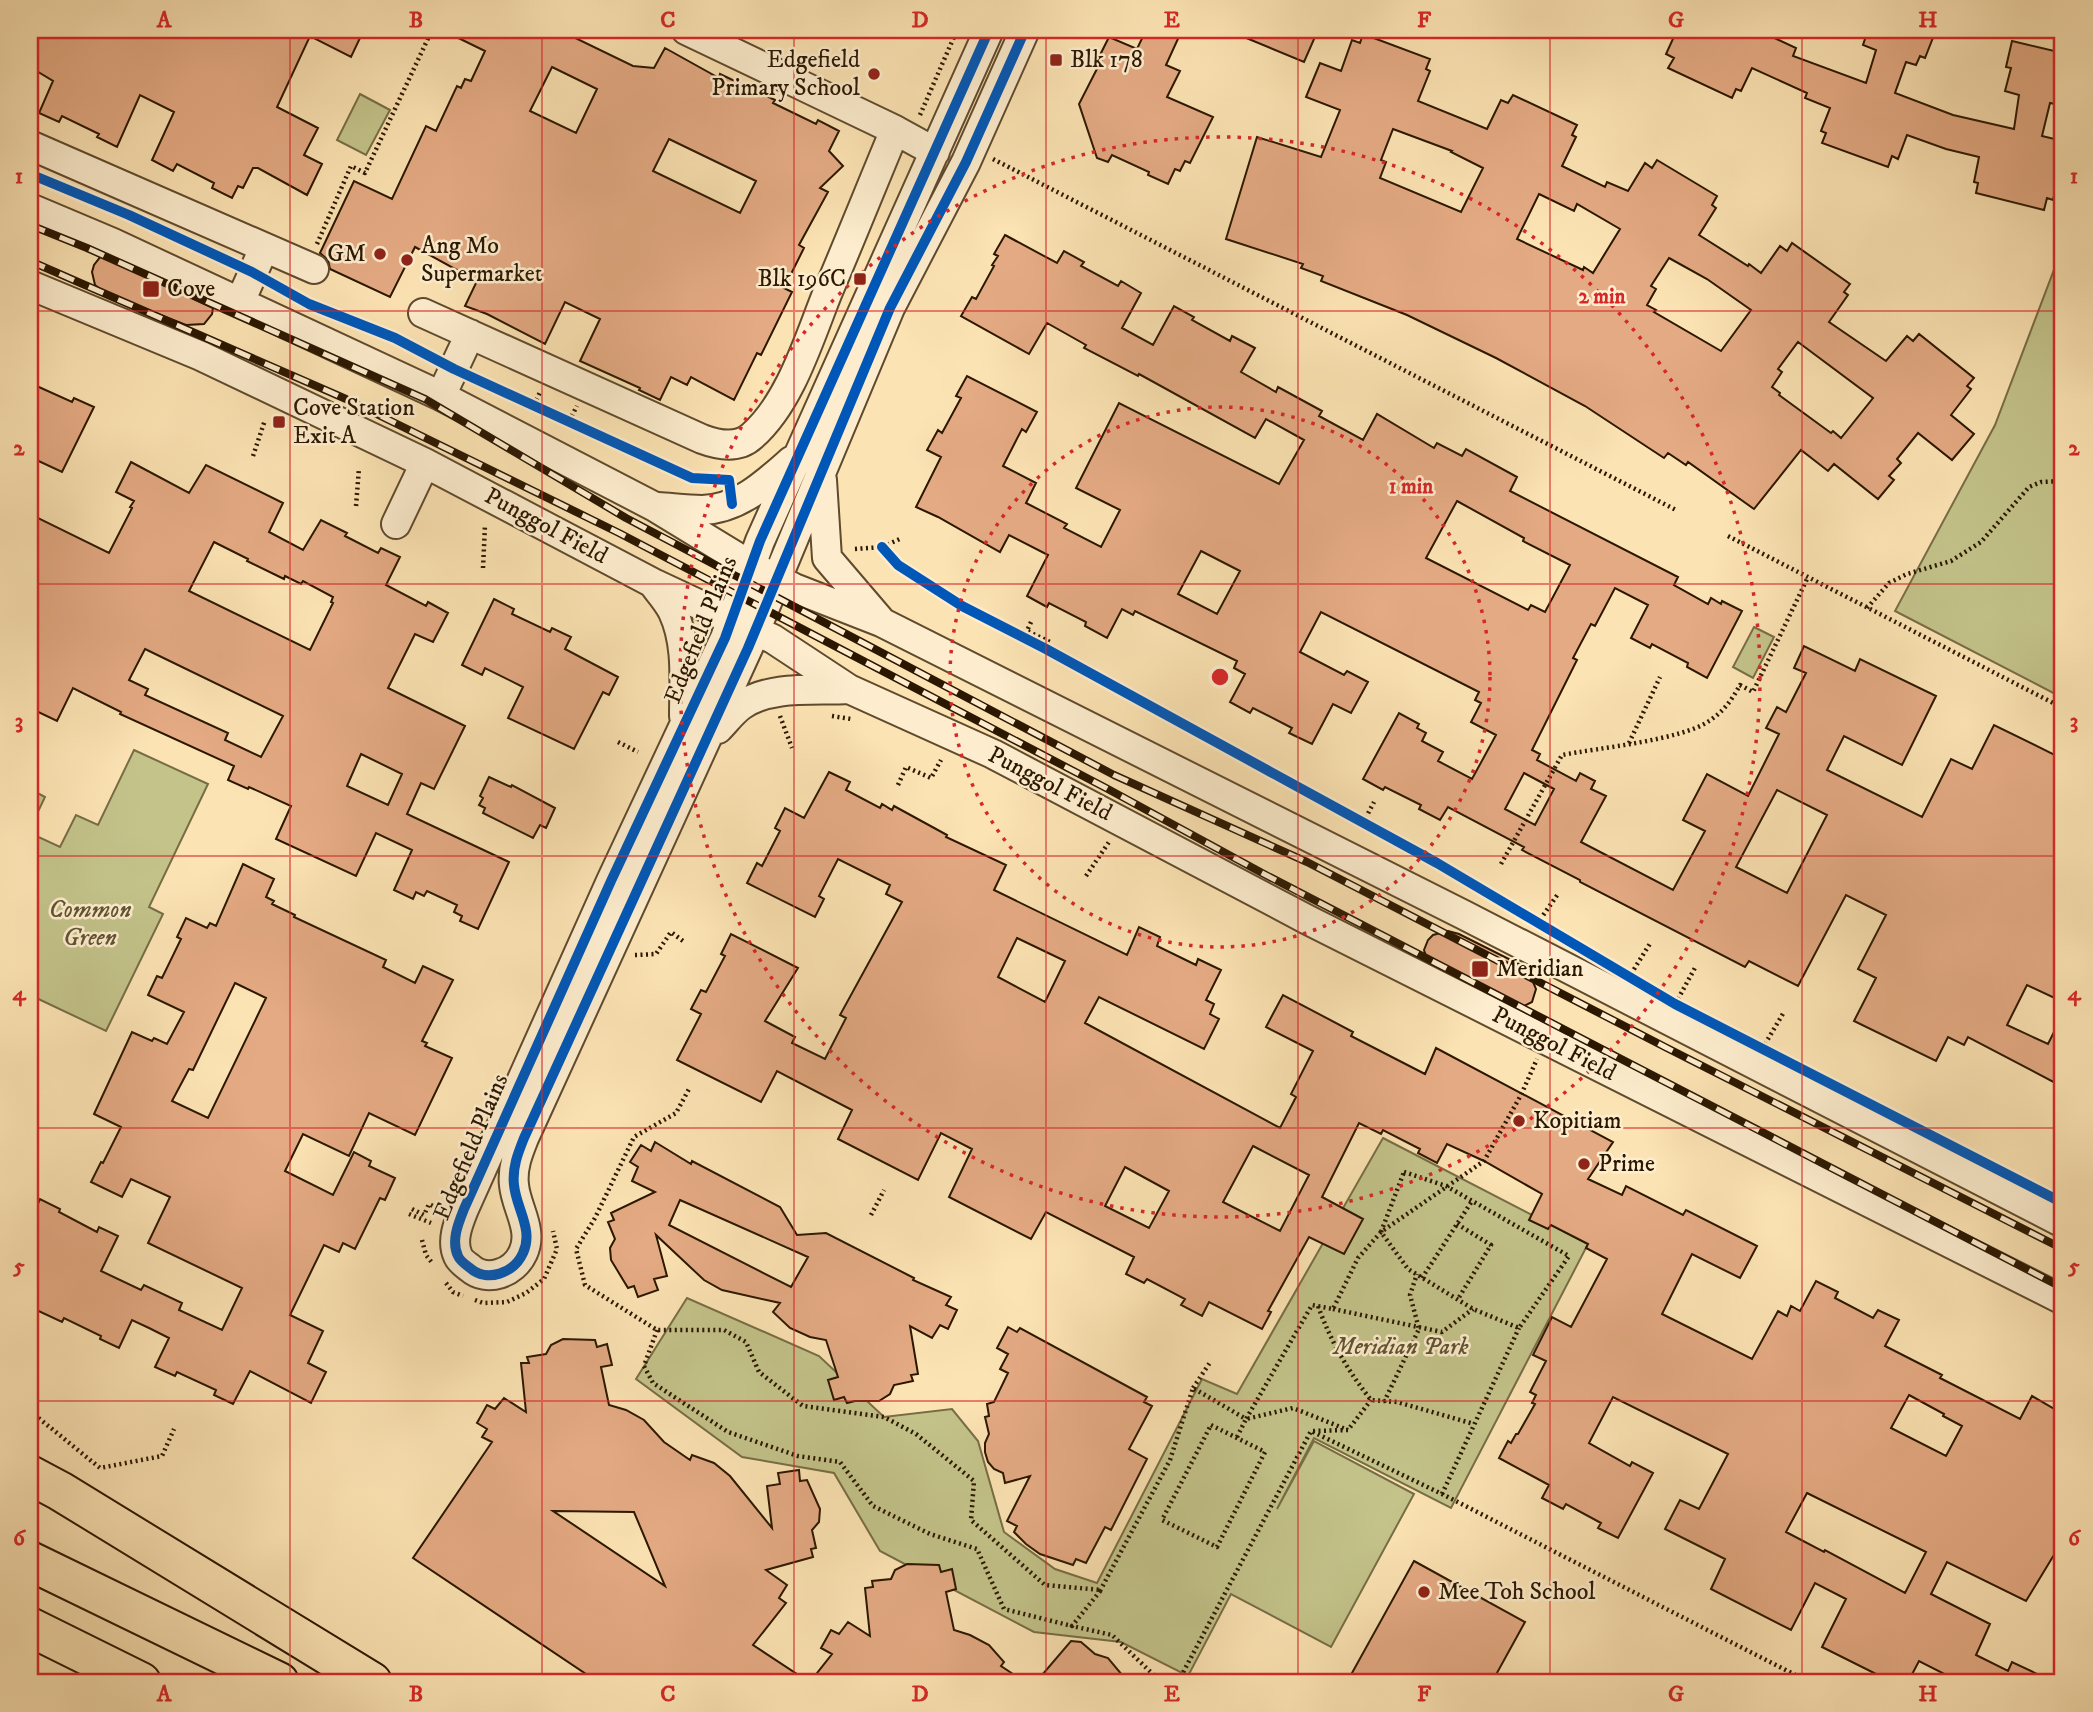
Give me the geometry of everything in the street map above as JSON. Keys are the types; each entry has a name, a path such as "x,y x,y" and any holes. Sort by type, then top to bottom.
{"highway":[{"path":"30,1475 61,1491 372,1682"},
{"path":"30,1561 279,1682"},
{"path":"30,1627 141,1682"}],"street":[{"path":"686,30 895,130 935,152"},
{"name":"Edgefield Plains","path":"743,626 750,565 989,30"},
{"name":"Edgefield Plains","path":"696,733 611,881 461,1217 455,1237 458,1258 476,1273 489,1276 503,1273 522,1256 527,1236 513,1184 516,1160 743,626 777,578 890,308 966,162 1025,30"},
{"path":"423,313 714,444 738,443 751,438 766,421 791,382 895,130"},
{"path":"30,145 310,268"},
{"path":"30,208 113,243 441,396 655,507 750,565 794,587 881,622 1440,903 2063,1223"},
{"path":"231,298 255,244"},
{"name":"Punggol Field","path":"30,285 201,356 425,463 653,583 773,639 849,690 993,754 1307,920 2063,1300"},
{"path":"441,396 470,334"},
{"path":"655,507 704,510 732,504 761,488 799,454"},
{"path":"396,524 425,463"},
{"path":"821,475 827,558 881,622"},
{"path":"653,583 672,610 680,631 696,733 759,695 772,692 849,690"}],"path":[{"path":"310,268 351,166 365,173 432,30"},
{"path":"986,155 1675,510"},
{"path":"534,405 539,393"},
{"path":"523,400 546,411"},
{"path":"558,416 582,427"},
{"path":"253,456 265,420"},
{"path":"356,506 359,468"},
{"path":"1867,608 1889,583 1907,574 1951,561 1982,542 2029,487 2041,482 2063,481"},
{"path":"483,568 485,525"},
{"path":"1728,536 2063,708"},
{"path":"855,549 886,551 902,538"},
{"path":"1500,864 1562,755 1683,733 1708,723 1730,704 1740,685 1753,692 1808,577"},
{"path":"1031,622 1027,631 1050,642 1046,649"},
{"path":"1010,631 1058,656"},
{"path":"1629,743 1660,677"},
{"path":"770,716 779,712 791,713"},
{"path":"779,712 792,748"},
{"path":"827,716 849,718 860,723"},
{"path":"618,743 638,752"},
{"path":"929,754 953,765"},
{"path":"898,785 906,767 931,778 941,760"},
{"path":"1363,822 1374,802"},
{"path":"1351,816 1373,828"},
{"path":"1086,876 1111,839"},
{"path":"1549,931 1533,921 1558,894"},
{"path":"635,956 656,954 671,932 683,941"},
{"path":"1629,978 1651,942"},
{"path":"630,968 640,944"},
{"path":"1675,1004 1696,966"},
{"path":"1617,972 1640,985"},
{"path":"1663,998 1686,1010"},
{"path":"1761,1051 1784,1012"},
{"path":"1751,1045 1773,1057"},
{"path":"1333,1309 1358,1258 1381,1232 1484,1161 1521,1095 1538,1058"},
{"path":"689,1089 676,1113 634,1137 595,1218 576,1250 585,1285 657,1329 724,1331 746,1342 759,1372 803,1406 884,1417 916,1434 974,1481 971,1521 1045,1585 1101,1590"},
{"path":"1381,1232 1404,1172 1446,1186 1569,1256 1519,1328 1442,1494"},
{"path":"871,1215 884,1191"},
{"path":"1384,1402 1419,1329 1410,1295 1420,1276 1472,1201"},
{"path":"432,1223 410,1212 424,1215 429,1204 437,1208"},
{"path":"1457,1224 1491,1245 1458,1299"},
{"path":"445,1282 453,1292 483,1303 507,1302 526,1293 544,1279 557,1249 552,1226"},
{"path":"1381,1232 1408,1269 1473,1308 1519,1328"},
{"path":"422,1240 426,1255 438,1271"},
{"path":"1237,1437 1312,1306 1442,1332 1473,1308"},
{"path":"1318,1306 1329,1338 1371,1400 1397,1402 1474,1424"},
{"path":"657,1329 644,1366 653,1383 728,1432 798,1456 839,1462 873,1506 930,1534 977,1549 1004,1609 1112,1635 1161,1682"},
{"path":"1072,1626 1091,1607 1170,1460 1193,1388 1211,1361"},
{"path":"1193,1388 1246,1419 1293,1408 1348,1430"},
{"path":"1348,1430 1371,1400"},
{"path":"30,1410 100,1468 162,1456 174,1429"},
{"path":"1210,1425 1237,1437 1265,1452 1217,1546 1162,1520 1210,1425"},
{"path":"1311,1431 1348,1430"},
{"path":"1311,1431 1442,1494 1809,1682"},
{"path":"1178,1682 1311,1431"}],"green space":[{"path":"360,94 390,110 366,155 337,140"},
{"path":"2063,246 2063,698 1895,611 1995,425"},
{"path":"1754,627 1774,637 1753,678 1733,667"},
{"name":"Common Green","path":"134,750 208,784 149,907 163,914 106,1031 30,995 30,833 60,847 76,815 98,825"},
{"path":"30,789 45,797 36,816 30,813"},
{"name":"Meridian Park","path":"1383,1138 1588,1244 1451,1508 1314,1438 1277,1509 1314,1441 1414,1494 1331,1647 1231,1594 1188,1676 1121,1642 1034,1632 880,1551 834,1473 742,1457 636,1379 687,1298 819,1356 884,1417 952,1409 978,1441 1004,1532 1055,1569 1097,1583 1202,1379 1237,1394"}],"building":[{"path":"30,30 357,30 354,35 360,38 351,57 310,36 277,107 318,128 304,155 322,164 307,195 258,168 253,168 243,188 238,186 232,198 212,188 214,183 177,164 173,171 152,160 174,112 140,95 117,147 97,137 99,134 62,116 59,122 39,113 53,81 30,67"},
{"path":"442,30 559,30 633,66 654,68 665,48 719,78 720,74 775,100 773,103 816,124 818,120 839,131 829,151 843,166 820,188 828,192 799,245 804,248 784,288 792,292 761,355 757,353 734,400 691,377 687,385 671,377 660,400 639,390 640,388 580,361 600,319 565,302 545,344 487,314 465,306 477,281 415,247 390,297 330,269 328,260 320,253 354,181 392,199 426,126 436,131 457,86 461,88 465,79 471,81 485,51","holes":["552,67 597,89 576,133 530,111","669,139 756,181 740,213 653,171"]},
{"path":"1146,30 1182,30 1166,65 1180,71 1167,97 1213,117 1190,163 1185,161 1180,171 1175,169 1168,184 1112,155 1108,162 1097,158 1079,104 1102,59 1099,57 1109,37 1137,49"},
{"path":"1227,30 1318,30 1304,62"},
{"path":"1677,30 1757,30 1796,48 1793,56 1866,83 1876,50 1863,45 1868,30 1936,30 1925,58 1920,56 1916,65 1906,62 1895,93 1953,115 2014,129 2019,95 2005,91 2011,68 2006,67 2012,41 2063,53 2063,93 2060,105 2050,103 2042,136 2063,141 2063,177 2059,176 2053,200 2047,198 2044,210 1976,193 1978,183 1974,182 1979,157 1907,135 1898,159 1892,156 1888,167 1822,143 1826,133 1821,131 1830,108 1805,98 1807,93 1752,68 1741,91 1736,89 1732,98 1668,68 1674,58 1666,54"},
{"path":"1363,34 1430,59 1426,69 1430,71 1418,101 1487,129 1501,100 1508,103 1513,95 1577,125 1572,135 1576,137 1562,166 1605,187 1607,182 1628,191 1645,163 1652,168 1657,160 1717,196 1712,205 1716,208 1699,235 1761,273 1780,246 1787,251 1792,243 1850,284 1844,292 1848,295 1829,322 1886,361 1907,336 1913,341 1919,334 1974,378 1967,386 1971,389 1951,415 1974,434 1952,460 1918,433 1897,459 1901,463 1889,476 1894,480 1878,499 1834,464 1828,471 1801,450 1754,509 1688,462 1686,465 1668,453 1664,458 1585,406 1496,358 1407,315 1321,281 1323,276 1301,268 1303,264 1226,239 1257,137 1321,157 1340,110 1306,97 1320,63 1341,71 1352,40 1360,43","holes":["1393,129 1452,151 1483,168 1461,212 1380,178 1386,162 1381,160","1539,194 1574,211 1577,204 1620,229 1593,273 1517,239","1669,258 1707,279 1751,310 1721,351 1654,312 1656,310 1647,305 1656,289 1651,286","1798,342 1873,398 1841,438 1779,395 1772,387 1782,372 1778,369"]},
{"path":"1005,235 1057,263 1064,251 1084,262 1081,266 1118,286 1121,281 1141,293 1122,328 1153,345 1174,306 1194,317 1192,320 1230,341 1232,336 1255,348 1241,372 1276,392 1278,387 1322,411 1319,416 1363,440 1377,414 1434,448 1437,443 1462,456 1466,449 1517,477 1510,491 1678,577 1674,585 1708,604 1711,598 1742,611 1707,678 1687,667 1688,663 1652,644 1650,648 1631,638 1648,605 1615,588 1595,626 1591,624 1573,658 1577,660 1532,750 1540,754 1537,760 1576,781 1580,773 1595,781 1591,789 1606,796 1581,842 1673,890 1705,831 1683,820 1707,774 1748,796 1779,734 1766,728 1777,707 1786,712 1806,673 1794,668 1804,646 1855,671 1860,659 1936,696 1902,765 1844,736 1827,770 1922,817 1951,759 1972,769 1994,725 2063,759 2063,1002 2027,985 2007,1025 2048,1044 2063,1014 2063,1087 1968,1037 1964,1045 1948,1037 1936,1061 1854,1021 1876,978 1858,969 1886,915 1846,895 1798,986 1749,961 1745,967 1580,882 1522,850 1524,847 1448,807 1440,820 1419,809 1421,805 1363,779 1399,713 1419,724 1417,728 1426,733 1422,741 1443,752 1438,761 1472,779 1496,735 1471,722 1481,703 1475,700 1479,692 1321,612 1300,652 1344,675 1347,671 1368,682 1351,713 1333,704 1312,744 1289,733 1292,728 1253,708 1250,713 1230,702 1245,674 1234,668 1237,661 1135,611 1133,615 1122,609 1107,638 1085,626 1086,622 1049,603 1047,607 1027,596 1048,555 1009,535 1000,552 916,507 941,457 927,450 938,430 942,433 961,398 956,396 967,376 1037,412 1026,432 1022,429 1003,466 1036,483 1026,503 1067,524 1064,528 1101,547 1120,510 1076,488 1119,403 1279,484 1304,440 1266,419 1255,438 1139,374 1138,376 1084,348 1086,345 1047,323 1029,354 961,316 972,297 976,299 994,266 992,265 998,256 994,254","holes":["1457,501 1524,538 1523,541 1570,565 1545,612 1531,605 1528,610 1426,558","1201,551 1240,571 1217,614 1178,594","1524,773 1554,789 1535,825 1505,809","1777,790 1827,815 1787,893 1736,867"]},
{"name":"Cove","path":"101,256 213,308 212,314 204,324 186,325 105,293 95,285 92,272"},
{"path":"30,383 72,402 74,398 94,407 62,472 30,457"},
{"path":"131,462 189,493 206,465 283,503 269,532 303,550 321,520 378,553 381,548 400,557 386,585 426,606 428,602 448,613 433,642 415,634 388,688 465,726 434,789 421,783 407,814 509,862 478,929 460,921 462,916 454,912 457,905 427,891 424,896 416,892 413,899 394,890 412,850 376,833 356,876 276,839 291,806 228,780 234,766 120,714 121,712 73,688 57,721 30,708 30,514 109,553 134,501 116,492","holes":["214,542 284,579 285,576 301,584 303,581 333,597 333,603 310,650 189,591","145,649 283,716 261,757 225,740 228,733 145,695 148,689 129,680","361,754 402,774 388,805 347,786"]},
{"path":"494,599 514,609 512,614 550,632 552,628 571,637 565,649 618,677 609,695 603,692 574,749 508,718 523,687 485,668 482,675 462,665"},
{"path":"829,772 850,782 846,790 880,808 882,804 892,810 894,806 947,835 946,837 1006,865 994,890 1127,955 1139,927 1160,937 1157,946 1196,965 1198,959 1221,970 1206,1000 1214,1004 1210,1014 1219,1019 1204,1049 1099,997 1085,1023 1280,1128 1296,1097 1291,1094 1313,1051 1266,1027 1283,995 1353,1032 1351,1036 1425,1074 1436,1048 1613,1142 1588,1179 1622,1195 1626,1186 1683,1215 1686,1210 1757,1246 1740,1278 1692,1254 1662,1314 1752,1359 1778,1311 1787,1316 1791,1306 1800,1311 1816,1281 1838,1292 1835,1298 1873,1318 1878,1310 1899,1320 1885,1346 1942,1375 1940,1378 2020,1419 2032,1396 2063,1414 2063,1540 2026,1601 1947,1562 1931,1594 1990,1624 1976,1655 2008,1671 2012,1662 2054,1682 1960,1682 1919,1661 1908,1682 1892,1682 1822,1647 1846,1599 1815,1583 1791,1630 1711,1589 1725,1559 1665,1529 1680,1500 1699,1509 1728,1454 1613,1397 1589,1443 1630,1466 1632,1462 1653,1473 1618,1538 1598,1528 1601,1523 1566,1504 1563,1509 1542,1498 1549,1485 1499,1458 1508,1441 1511,1443 1518,1434 1535,1404 1532,1403 1536,1395 1530,1392 1546,1361 1533,1355 1552,1317 1571,1327 1607,1259 1586,1248 1588,1244 1551,1225 1548,1229 1529,1220 1542,1194 1484,1161 1447,1144 1437,1163 1418,1153 1420,1149 1383,1130 1381,1134 1359,1123 1322,1197 1363,1219 1344,1254 1309,1237 1268,1311 1271,1312 1262,1329 1209,1302 1202,1316 1181,1305 1185,1299 1147,1279 1144,1283 1126,1274 1134,1257 1046,1212 1031,1239 949,1197 972,1149 941,1133 918,1180 838,1139 852,1110 777,1071 761,1102 677,1060 701,1014 691,1009 701,990 706,992 725,956 721,954 731,934 798,968 765,1021 795,1037 792,1043 825,1059 846,1018 840,1015 902,902 886,894 890,885 838,859 819,896 824,899 815,917 747,883 757,863 762,866 780,831 775,828 785,808 804,818","holes":["1017,938 1065,961 1045,1002 998,977","1253,1146 1309,1175 1280,1231 1223,1202","1125,1167 1169,1191 1149,1228 1105,1206","1909,1395 1962,1426 1946,1456 1891,1428","1807,1493 1926,1552 1905,1593 1825,1550 1824,1552 1786,1532"]},
{"path":"489,777 511,787 512,785 555,808 546,828 540,825 533,838 483,813 485,808 479,805 483,798 480,796"},
{"path":"243,864 274,879 266,897 274,901 272,904 386,960 383,967 415,983 423,966 453,980 422,1041 427,1043 425,1046 452,1058 415,1135 369,1113 349,1156 303,1134 285,1171 333,1195 354,1152 371,1161 369,1166 395,1178 385,1200 380,1198 355,1249 343,1243 339,1252 324,1245 290,1315 323,1331 308,1363 326,1372 311,1403 250,1371 233,1404 214,1395 216,1390 177,1372 175,1376 155,1367 169,1338 149,1328 132,1320 119,1348 64,1318 62,1322 30,1307 30,1221 40,1199 97,1232 99,1227 118,1236 101,1271 141,1290 144,1285 182,1303 179,1310 222,1330 242,1288 148,1243 170,1197 131,1179 122,1197 91,1182 121,1127 94,1114 132,1032 167,1044 184,1012 148,995 157,976 162,978 181,939 177,937 186,918 207,928 210,923 216,926","holes":["235,983 266,998 208,1118 172,1101 189,1069 193,1070"]},
{"name":"Meridian","path":"1448,931 1523,966 1529,972 1536,989 1532,1002 1520,1008 1428,962 1424,950 1428,940 1433,935"},
{"path":"655,1142 691,1164 692,1161 780,1207 797,1235 826,1233 914,1278 913,1280 951,1297 946,1305 957,1310 948,1329 940,1325 932,1338 910,1326 918,1374 911,1375 913,1381 894,1385 890,1394 879,1401 847,1403 844,1397 834,1400 828,1380 838,1377 826,1340 810,1337 790,1328 773,1312 780,1303 722,1290 704,1280 656,1235 667,1276 654,1279 658,1290 638,1297 634,1286 628,1288 611,1260 610,1248 615,1239 608,1222 614,1220 611,1213 655,1192 632,1181 638,1167 630,1162 641,1145 651,1151","holes":["680,1200 808,1257 791,1287 669,1225"]},
{"path":"1008,1327 1017,1332 1020,1328 1147,1397 1144,1402 1152,1406 1129,1449 1147,1459 1111,1530 1105,1527 1086,1563 1076,1559 1073,1565 1040,1554 1014,1532 1017,1526 1007,1521 1030,1476 1005,1483 1003,1473 988,1462 985,1452 989,1434 985,1417 989,1416 987,1404 994,1402 1008,1373 1000,1369 1008,1354 997,1348"},
{"path":"563,1339 595,1340 597,1347 607,1344 612,1365 601,1367 609,1405 626,1410 644,1420 664,1442 690,1460 692,1455 714,1463 730,1476 772,1528 767,1486 780,1484 778,1473 799,1470 800,1481 807,1480 820,1509 819,1522 812,1530 816,1548 811,1549 813,1557 766,1570 787,1585 779,1598 786,1603 753,1645 809,1682 598,1682 413,1558 492,1442 482,1437 487,1429 477,1423 487,1405 495,1409 504,1398 526,1412 521,1363 529,1363 527,1357 546,1354 551,1345","holes":["553,1511 634,1512 665,1586"]},
{"path":"1414,1561 1525,1622 1492,1682 1347,1682"},
{"path":"907,1564 939,1565 941,1572 952,1569 956,1589 946,1592 954,1630 989,1645 1004,1662 1001,1666 1025,1682 810,1682 832,1654 821,1648 831,1630 839,1634 848,1622 870,1636 865,1588 873,1587 872,1581 891,1579 895,1570"},
{"path":"1071,1641 1081,1642 1095,1654 1108,1658 1128,1682 1036,1682"}],"railway":[{"path":"30,225 425,399 626,518 1114,775 1307,862 2063,1249"},
{"path":"30,261 346,399 619,533 1106,788 1264,874 2063,1288"}],"cycle path":[{"path":"989,30 760,541 725,638 611,881 464,1209 456,1232 456,1250 462,1261 484,1275 500,1274 513,1266 523,1253 526,1227 515,1194 514,1173 524,1138 748,648 890,308 966,162 1025,30"},
{"path":"30,174 129,215 252,272 309,304 395,338 454,369 692,478 729,480 732,504"},
{"path":"882,547 898,565 962,606 1046,649 1437,863 1675,1004 2063,1203"}],"place":[{"name":"Blk 178","path":"1056,60"},
{"name":"Edgefield Primary School","path":"874,74"},
{"name":"GM","path":"380,254"},
{"name":"Ang Mo Supermarket","path":"407,260"},
{"name":"Blk 196C","path":"860,279"},
{"name":"Cove","path":"151,289"},
{"name":"Cove Station Exit A","path":"279,422"},
{"name":"Meridian","path":"1480,969"},
{"name":"Kopitiam","path":"1519,1121"},
{"name":"Prime","path":"1584,1164"},
{"name":"Mee Toh School","path":"1424,1592"}]}
